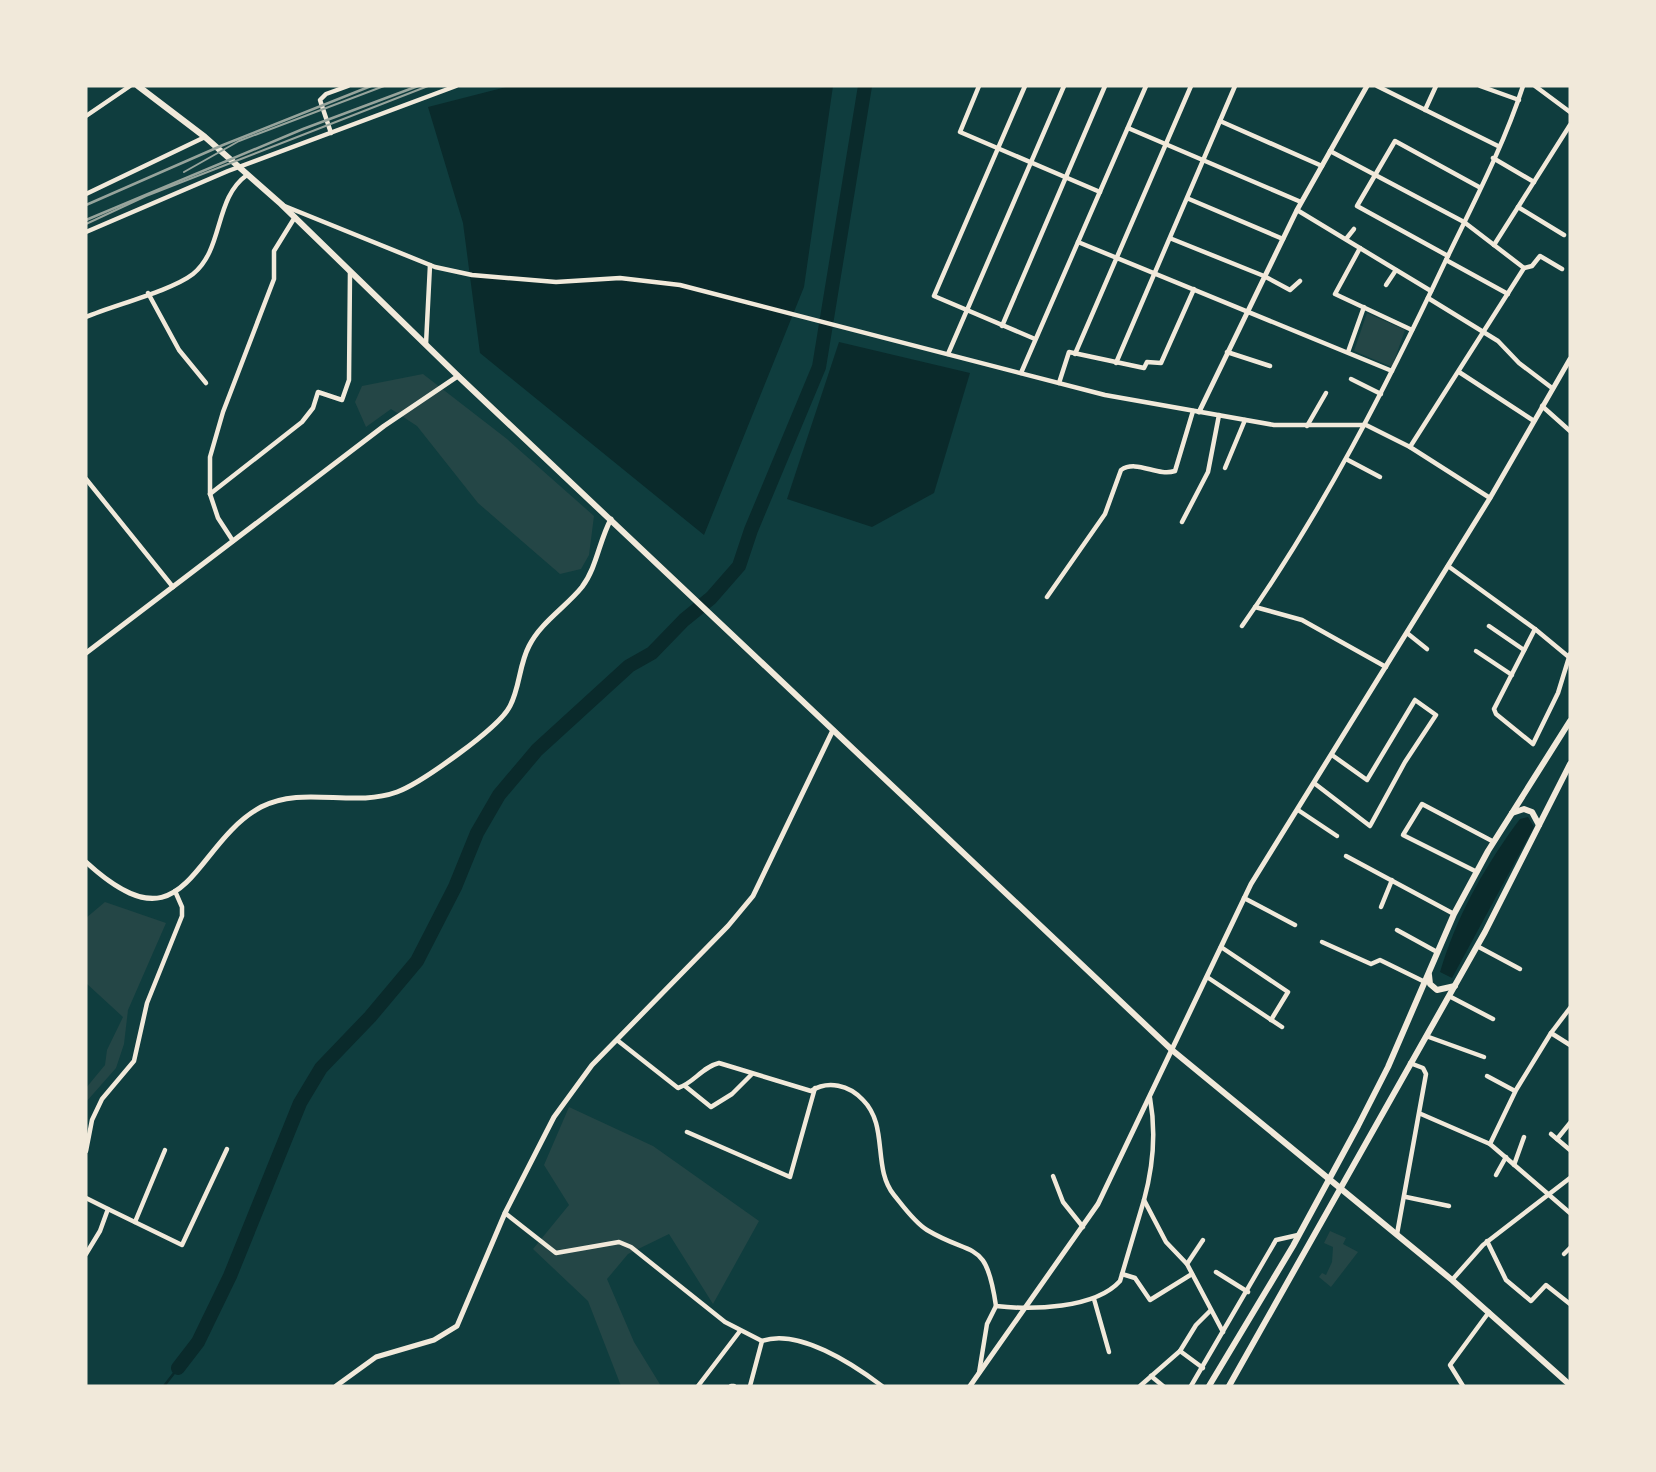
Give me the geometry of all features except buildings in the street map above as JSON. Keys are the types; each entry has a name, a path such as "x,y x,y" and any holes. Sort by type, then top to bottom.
{"main road":[{"path":"138,86 205,137 295,217 458,376 1172,1050 1452,1280 1570,1385"},
{"path":"1209,1386 1298,1235 1374,1096 1454,914 1494,842 1570,721"},
{"path":"1229,1386 1409,1062 1477,946 1570,764"},
{"path":"1513,813 1524,808 1532,811 1539,825"},
{"path":"1428,973 1433,988 1443,991 1455,986"},
{"path":"1230,1354 1234,1362 1244,1361"},
{"path":"1222,1367 1231,1365 1235,1375"}],"street":[{"path":"86,116 130,86"},
{"path":"331,132 320,100 326,94 348,86"},
{"path":"86,232 331,132 456,86"},
{"path":"979,86 960,132 1100,192"},
{"path":"1024,86 934,296 1035,339"},
{"path":"948,354 1064,86"},
{"path":"1002,326 1105,86"},
{"path":"1021,373 1146,86"},
{"path":"1075,354 1191,86"},
{"path":"1116,363 1172,239 1235,86"},
{"path":"1047,597 1105,514 1121,470 1131,466 1164,475 1175,471 1196,411 1301,202 1367,86"},
{"path":"1377,86 1498,146"},
{"path":"1425,110 1436,86"},
{"path":"1480,86 1519,100"},
{"path":"1242,626 1366,425 1464,222 1523,86"},
{"path":"1535,86 1570,112"},
{"path":"1220,121 1322,166"},
{"path":"1494,245 1570,125"},
{"path":"1128,128 1301,202"},
{"path":"86,194 205,137"},
{"path":"1479,187 1395,141 1357,206 1508,294"},
{"path":"1331,151 1464,222 1524,268"},
{"path":"1493,158 1534,182"},
{"path":"86,317 193,273 215,236 229,193 248,175"},
{"path":"1189,199 1283,239"},
{"path":"281,204 430,265 472,275 542,281 620,278 680,285 1059,383 1196,411 1306,427 1366,425 1410,447 1490,498"},
{"path":"1518,207 1564,235"},
{"path":"1297,210 1431,291"},
{"path":"233,541 218,518 210,494 210,457 223,412 270,289 274,251 295,217"},
{"path":"1346,239 1354,229"},
{"path":"1172,239 1264,276 1290,290 1300,281"},
{"path":"1078,242 1392,372"},
{"path":"1360,248 1335,294 1412,330"},
{"path":"1410,447 1524,268 1532,266 1540,256 1562,269"},
{"path":"426,344 430,265"},
{"path":"210,494 302,422 313,408 318,392 342,400 349,380 350,270"},
{"path":"1386,285 1395,270"},
{"path":"1059,383 1069,352 1144,368 1147,362 1161,363 1194,289"},
{"path":"148,293 179,350 206,383"},
{"path":"1428,298 1484,333 1552,388"},
{"path":"1348,352 1364,307"},
{"path":"1227,352 1270,366"},
{"path":"970,1386 1083,1227 1113,1177 1244,898 1490,498 1570,359"},
{"path":"1459,372 1534,421"},
{"path":"86,653 384,426 458,376"},
{"path":"1351,379 1381,394"},
{"path":"1306,427 1326,393"},
{"path":"1542,406 1570,431"},
{"path":"1182,522 1208,472 1219,415"},
{"path":"1225,468 1245,419"},
{"path":"1346,459 1380,477"},
{"path":"86,479 173,587"},
{"path":"86,862 126,894 151,897 175,891 192,877 240,823 261,807 286,798 366,798 398,792 493,727 510,707 529,646 536,634 583,585 611,519"},
{"path":"1448,566 1535,629 1570,656 1558,693 1533,744 1496,714 1494,709 1535,629"},
{"path":"1255,607 1302,620 1386,667"},
{"path":"1489,626 1524,650"},
{"path":"1407,633 1427,649"},
{"path":"1476,651 1512,675"},
{"path":"1314,783 1370,826 1405,762 1436,716 1415,700 1367,780 1332,755"},
{"path":"336,1386 376,1357 435,1340 457,1326 505,1213 554,1117 592,1065 728,926 753,896 833,730"},
{"path":"1477,872 1403,835 1422,804 1494,842"},
{"path":"1298,810 1337,836"},
{"path":"1346,856 1454,914"},
{"path":"1381,907 1392,880"},
{"path":"86,1152 92,1120 103,1099 134,1061 147,1003 182,916 182,907 175,891"},
{"path":"1244,898 1295,925"},
{"path":"1397,930 1437,952"},
{"path":"1322,942 1371,964 1380,960 1424,982"},
{"path":"1477,946 1520,969"},
{"path":"1220,947 1288,992 1271,1020"},
{"path":"1206,977 1282,1027"},
{"path":"1449,996 1493,1019"},
{"path":"1490,1144 1515,1091 1570,1008"},
{"path":"1551,1033 1570,1045"},
{"path":"1426,1036 1484,1057"},
{"path":"617,1040 672,1086 685,1086 710,1065 719,1063 811,1091 831,1083 863,1100 877,1121 885,1181 927,1230 965,1245 982,1258 989,1269 996,1306 987,1324 979,1374"},
{"path":"1397,1235 1421,1114 1426,1074 1423,1068 1409,1062"},
{"path":"685,1086 710,1107 732,1094 752,1073"},
{"path":"1487,1076 1515,1091"},
{"path":"687,1132 790,1177 815,1088"},
{"path":"996,1306 1026,1309 1094,1299 1111,1291 1122,1274 1151,1175 1150,1098"},
{"path":"1421,1114 1490,1144 1570,1213"},
{"path":"1557,1139 1570,1123"},
{"path":"1552,1134 1570,1150"},
{"path":"1514,1165 1524,1138"},
{"path":"86,1198 182,1245 227,1149"},
{"path":"135,1222 165,1150"},
{"path":"1496,1175 1506,1157"},
{"path":"1053,1176 1063,1202 1083,1227"},
{"path":"1452,1280 1488,1241 1570,1178"},
{"path":"1406,1197 1449,1206"},
{"path":"1144,1200 1166,1242 1187,1264 1223,1332"},
{"path":"86,1254 100,1231 108,1209"},
{"path":"505,1213 556,1253 620,1242 631,1247 740,1331 762,1341 775,1336 825,1350 844,1358 881,1386"},
{"path":"1191,1386 1276,1240 1298,1235"},
{"path":"1187,1264 1203,1240"},
{"path":"1488,1241 1506,1280 1531,1301 1546,1285 1570,1304"},
{"path":"1564,1254 1570,1248"},
{"path":"1216,1272 1248,1292"},
{"path":"1122,1274 1135,1278 1150,1300 1192,1274"},
{"path":"1094,1299 1109,1352"},
{"path":"1140,1386 1180,1351 1196,1325 1210,1311"},
{"path":"1463,1386 1450,1365 1489,1312"},
{"path":"698,1386 740,1331"},
{"path":"750,1386 762,1341"},
{"path":"1180,1351 1203,1368"},
{"path":"1151,1377 1163,1386"}],"shaded area":[{"path":"510,86 833,86 804,287 704,535 480,353 463,223 428,107"},
{"path":"1367,313 1405,330 1392,367 1354,351"},
{"path":"839,342 970,373 934,493 872,527 787,499"},
{"path":"423,374 507,439 594,516 589,555 581,569 560,574 478,503 417,426 391,409 366,427 355,402 362,386"},
{"path":"1528,817 1534,827 1452,978 1440,972 1454,933 1480,879 1520,819"},
{"path":"105,902 166,923 128,1010 124,1044 116,1068 86,1102 86,1088 105,1065 107,1050 123,1017 86,983 86,918"},
{"path":"569,1107 653,1146 759,1221 713,1304 669,1234 628,1254 607,1279 634,1342 661,1386 621,1386 588,1301 533,1249 569,1205 544,1165"},
{"path":"1330,1231 1346,1238 1343,1244 1358,1252 1331,1287 1319,1277 1322,1273 1326,1275 1332,1262 1333,1247 1324,1243"}],"waterway":[{"path":"178,1368 198,1342 230,1276 300,1103 321,1068 370,1017 417,961 455,887 477,833 499,795 537,750 629,666 652,653 684,620 711,598 739,566 751,530 819,367 865,86"},
{"path":"164,1386 178,1368"}],"tram line":[{"path":"184,172 239,141 384,86"},
{"path":"86,224 146,196 428,86"}],"railway":[{"path":"86,205 223,145 371,86"},
{"path":"86,220 303,129 418,86"}]}
